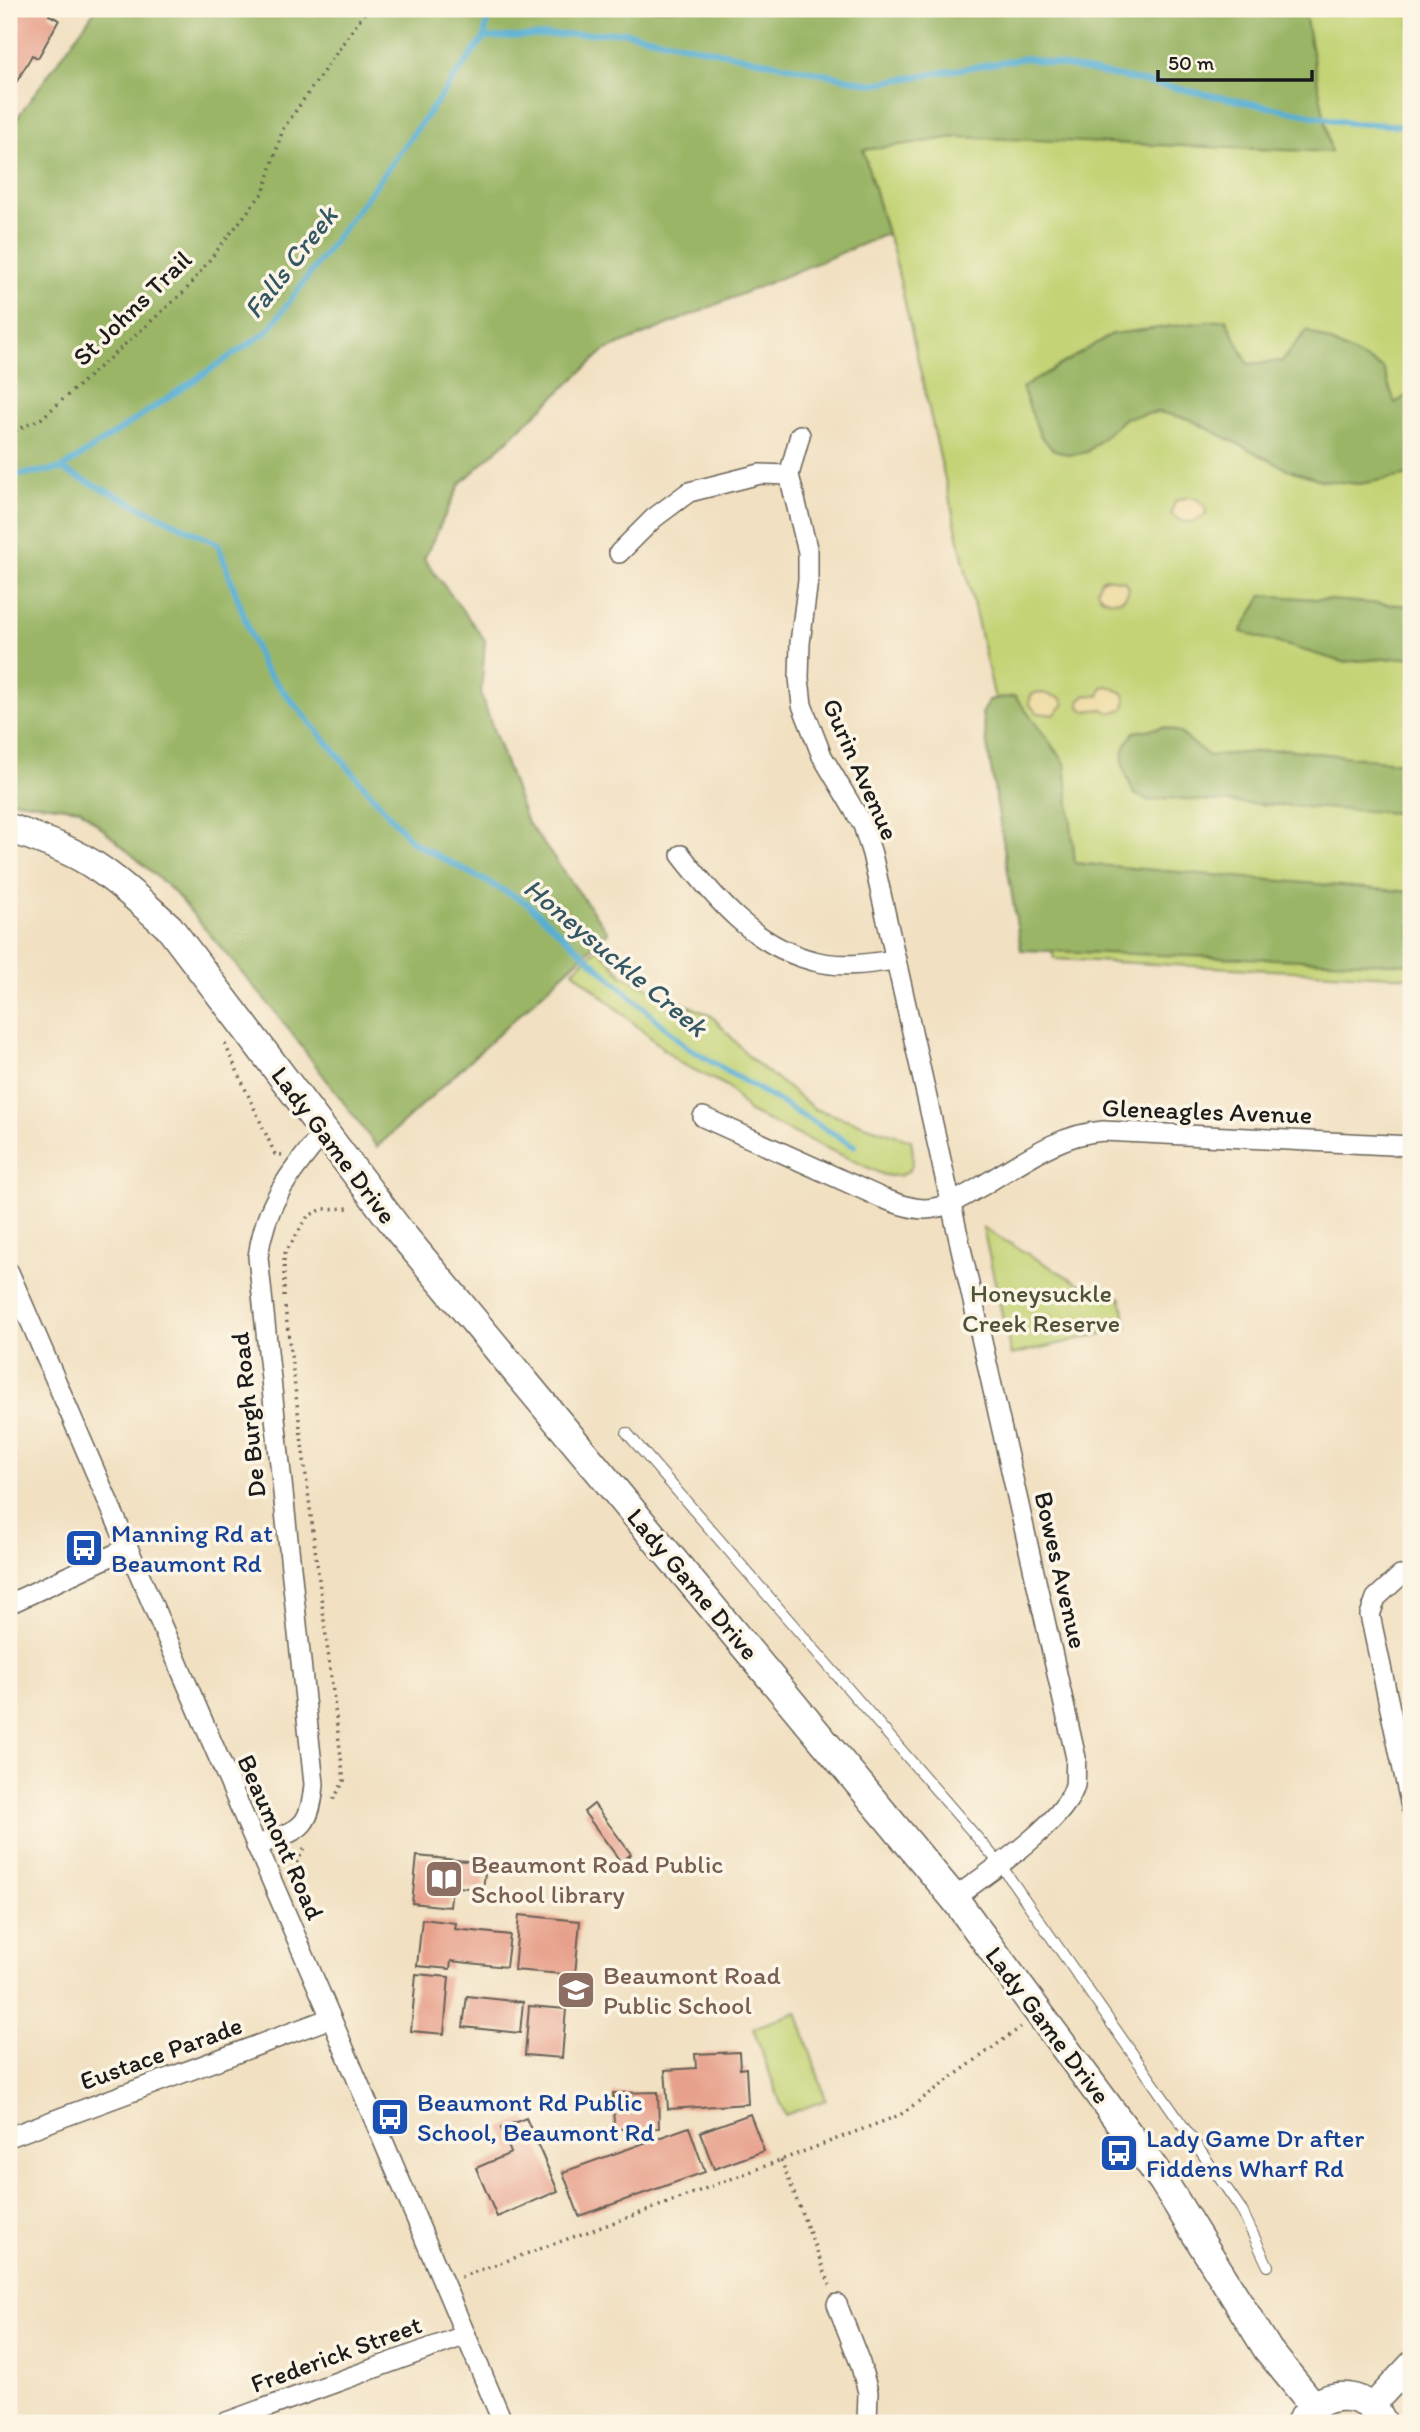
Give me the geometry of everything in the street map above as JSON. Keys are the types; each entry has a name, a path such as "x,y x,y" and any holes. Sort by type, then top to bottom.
{"main road":[{"name":"Lady Game Drive","path":"9,828 52,843 97,867 134,895 169,928 401,1233 954,1898 1163,2181 1306,2414"},
{"path":"1306,2414 1327,2398 1343,2396 1358,2399 1377,2415"}],"street":[{"name":"Gurin Avenue","path":"800,435 789,475 808,552 808,580 800,643 799,678 802,705 822,756 863,825 872,854 894,960 952,1204"},
{"path":"619,553 654,518 689,492 760,474 789,475"},
{"path":"681,855 712,894 752,932 783,949 814,961 841,964 894,960"},
{"name":"Gleneagles Avenue","path":"703,1117 902,1206 924,1209 952,1204 1030,1156 1083,1132 1116,1131 1411,1146"},
{"name":"De Burgh Road","path":"256,1846 298,1829 308,1819 314,1784 258,1257 261,1232 270,1208 288,1176 324,1132"},
{"name":"Bowes Avenue","path":"952,1204 1076,1758 1074,1786 1064,1808 1000,1864 954,1898"},
{"name":"Beaumont Road","path":"9,1272 503,2423"},
{"path":"9,1604 128,1548"},
{"path":"1411,1576 1400,1576 1376,1598 1370,1615 1411,1807"},
{"name":"Eustace Parade","path":"9,2137 331,2018"},
{"path":"837,2304 869,2392 867,2423"},
{"name":"Frederick Street","path":"224,2423 466,2335"},
{"path":"1377,2415 1411,2364"}],"lane":[{"name":"Lady Game Drive","path":"627,1433 1000,1864 1241,2209 1268,2266"}],"path":[{"name":"St Johns Trail","path":"9,434 42,418 185,291 264,191 283,129 367,9"},
{"path":"221,1035 275,1154 302,1159"},
{"path":"303,1454 284,1296 284,1255 308,1216 323,1209 357,1207"},
{"path":"444,2283 900,2115 1021,2027"},
{"path":"781,2160 837,2304"}],"green space":[{"path":"96,9 1304,9 1331,152 957,137 863,150 887,234 604,351 460,484 424,559 485,640 481,695 526,820 608,932 377,1147 277,1014 174,892 80,809 9,800 9,129"},
{"path":"1297,9 1411,9 1411,977 1054,959 892,246 863,150 957,137"},
{"path":"1226,319 1248,364 1282,361 1307,330 1383,368 1395,403 1411,393 1411,475 1359,484 1321,480 1287,469 1189,419 1158,412 1125,418 1087,452 1069,455 1052,449 1040,435 1022,388 1112,334"},
{"path":"1262,595 1411,606 1411,657 1343,662 1241,632"},
{"path":"1015,696 1065,763 1075,863 1411,892 1411,964 1021,950 982,714 989,700"},
{"path":"1164,727 1179,732 1209,756 1285,749 1411,764 1411,814 1166,798 1150,801 1134,794 1124,770 1124,749 1134,732"},
{"path":"598,947 623,976 712,1016 751,1059 815,1109 911,1140 913,1157 910,1169 901,1175 884,1175 749,1112 727,1086 680,1063 573,971"},
{"name":"Honeysuckle Creek Reserve","path":"983,1228 1087,1288 1121,1298 1127,1328 1011,1355"},
{"path":"797,2012 826,2100 785,2115 753,2028"}],"sand":[{"path":"1188,497 1197,499 1205,506 1206,514 1188,522 1171,514 1175,501"},
{"path":"1106,578 1124,581 1129,587 1126,596 1116,601 1102,598 1097,590 1101,580"},
{"path":"1108,686 1123,693 1126,701 1123,709 1110,713 1103,709 1085,711 1079,706 1080,700 1086,695 1099,696 1102,687"},
{"path":"1038,692 1061,698 1064,704 1054,715 1038,713 1029,704 1031,695"}],"building":[{"path":"18,9 53,9 49,15 59,20 38,58 32,55 16,83 12,81 9,87 9,27"},
{"path":"594,1804 631,1854 621,1862 584,1812"},
{"path":"417,1856 486,1863 483,1890 452,1886 450,1907 412,1903"},
{"path":"519,1915 580,1921 575,1975 514,1970"},
{"path":"422,1919 456,1923 455,1929 510,1935 506,1967 451,1961 450,1969 417,1966"},
{"path":"416,1974 449,1977 444,2034 411,2031"},
{"path":"467,1996 523,2002 520,2033 463,2027"},
{"path":"529,2006 566,2009 562,2058 525,2055"},
{"path":"739,2052 740,2069 746,2068 748,2104 668,2109 665,2070 696,2068 695,2054"},
{"path":"658,2092 659,2128 614,2129 613,2093"},
{"path":"750,2114 764,2151 714,2169 700,2132"},
{"path":"526,2118 558,2191 497,2217 476,2168 511,2153 501,2128"},
{"path":"689,2127 705,2172 579,2216 563,2172"}],"waterway":[{"name":"Falls Creek","path":"9,476 61,469 267,332 484,38 490,9"},
{"path":"484,38 624,32 873,84 1026,58 1349,123 1411,126"},
{"name":"Honeysuckle Creek","path":"61,469 218,544 262,666 412,842 527,903 687,1047 854,1146"}],"place":[{"name":"Manning Rd at Beaumont Rd","path":"84,1548"},
{"name":"Beaumont Road Public School library","path":"444,1879"},
{"name":"Beaumont Road Public School","path":"576,1990"},
{"name":"Beaumont Rd Public School, Beaumont Rd","path":"390,2117"},
{"name":"Lady Game Dr after Fiddens Wharf Rd","path":"1119,2153"}]}
